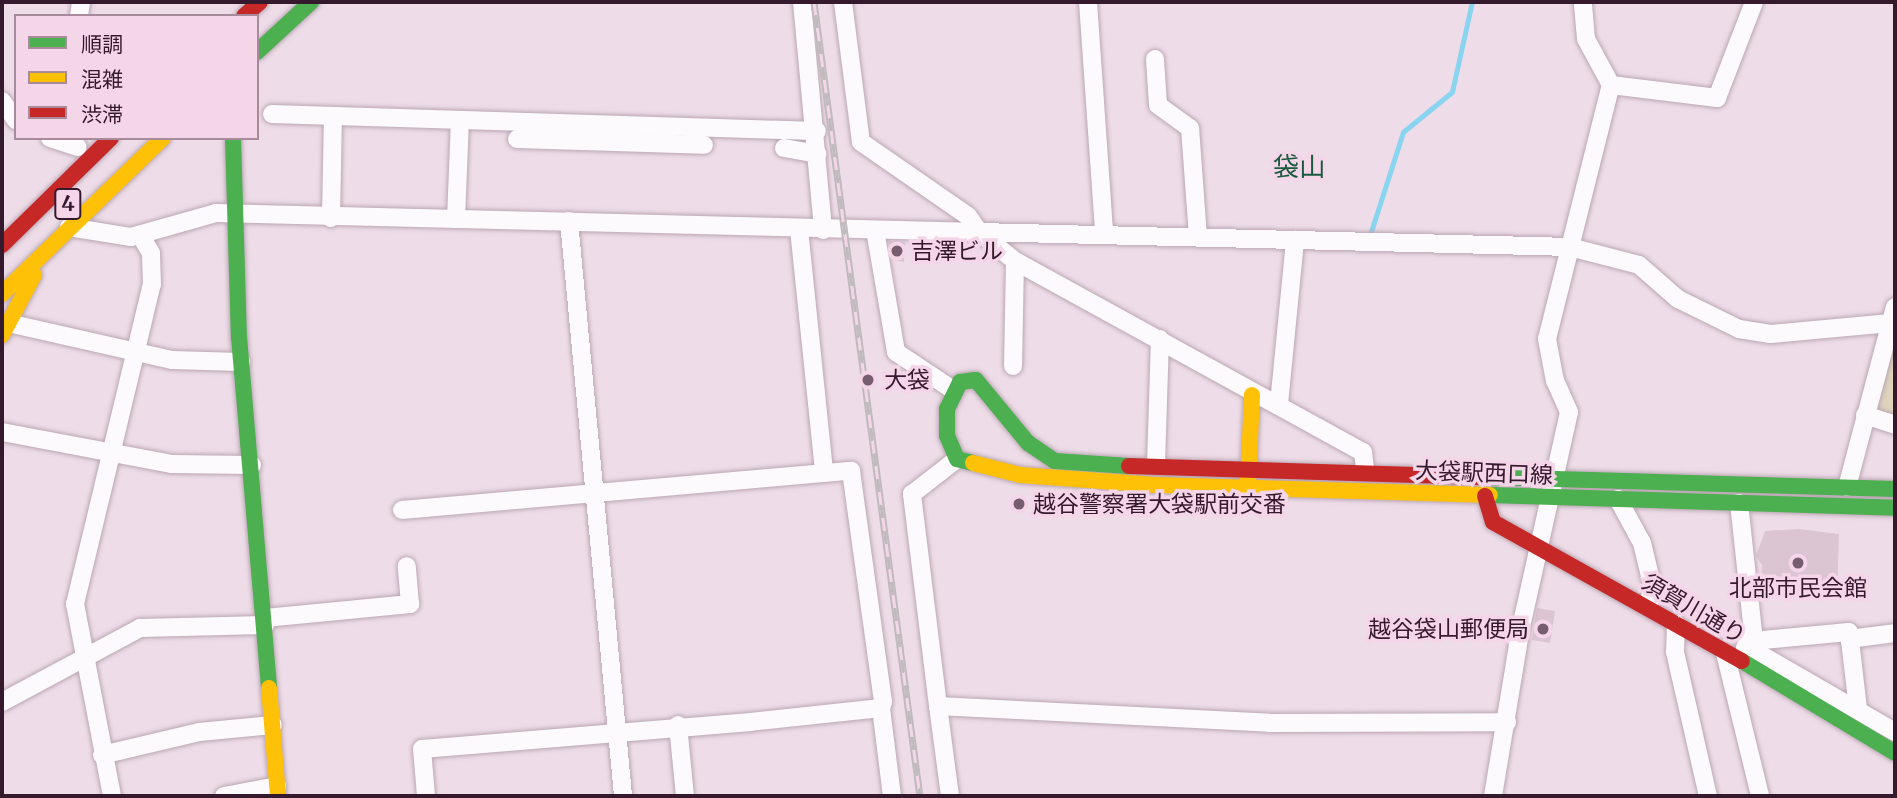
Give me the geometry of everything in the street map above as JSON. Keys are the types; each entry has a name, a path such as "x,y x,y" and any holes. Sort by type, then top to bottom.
{"main road":[{"path":"246,14 260,2"},
{"path":"259,25 285,2"},
{"path":"259,50 311,2"},
{"name":"4","path":"2,244 109,140"},
{"name":"4","path":"2,293 62,232 161,140"},
{"path":"233,140 241,362 252,464 277,791"},
{"name":"4","path":"2,222 82,143"},
{"name":"4","path":"2,269 124,149"},
{"name":"4","path":"5,329 62,232"},
{"path":"968,379 982,383 1028,443 1071,472 1020,475 957,458 947,435 953,390 968,379"},
{"path":"1248,487 1252,395"},
{"path":"1020,475 1028,443"},
{"name":"大袋駅西口線","path":"1071,472 1156,465 1895,489"},
{"name":"大袋駅西口線","path":"1071,472 1248,487 1895,508"},
{"name":"須賀川通り","path":"1485,496 1493,522 1676,624 1740,650 1895,753"}],"street":[{"path":"802,2 817,131 823,230"},
{"path":"843,2 861,142 968,216 979,232 1015,261 1243,383 1252,395 1262,394 1363,452 1365,470"},
{"path":"1088,2 1104,233"},
{"path":"1493,796 1548,498 1569,412 1555,381 1547,339 1611,85 1586,38 1583,2"},
{"path":"1611,85 1717,98 1754,2"},
{"path":"1155,59 1158,105 1190,128 1198,236"},
{"path":"2,101 14,117"},
{"path":"272,114 460,120 626,134 704,145"},
{"path":"331,218 333,117"},
{"path":"456,219 460,120"},
{"path":"517,139 817,131"},
{"path":"63,140 82,143"},
{"path":"784,148 817,154"},
{"path":"62,232 140,235 205,214 235,214 823,230 1104,233 1570,247 1639,265 1678,299 1739,329 1771,334 1893,315 1847,487"},
{"path":"569,221 592,490 623,796"},
{"path":"799,229 824,473"},
{"path":"875,230 896,352 953,390"},
{"path":"111,796 76,615 77,581 153,270 140,235"},
{"path":"1279,404 1295,240"},
{"path":"1013,366 1015,261"},
{"path":"5,329 134,350 181,361 241,362"},
{"path":"1156,465 1160,339"},
{"path":"1865,415 1895,425"},
{"path":"2,432 171,464 252,464"},
{"path":"950,796 912,494 957,458"},
{"path":"407,510 592,490 851,471 892,796"},
{"path":"1618,499 1642,542 1652,584 1648,606"},
{"path":"1739,503 1740,650 1760,796"},
{"path":"2,702 151,625 265,621 410,604 407,566"},
{"path":"1676,624 1678,663 1708,796"},
{"path":"1740,650 1849,632 1858,709"},
{"path":"1849,639 1895,633"},
{"path":"1740,650 1858,709 1895,732"},
{"path":"939,706 1270,723 1507,722"},
{"path":"426,796 422,750 601,737 615,730 881,708"},
{"path":"102,754 199,732 273,725"},
{"path":"678,725 685,796"},
{"path":"225,796 277,791"}],"shaded area":[{"path":"1895,323 1895,420 1879,416 1870,404"}],"building":[{"name":"吉澤ビル","path":"889,241 905,242 904,262 892,260"},
{"name":"北部市民会館","path":"1799,529 1839,534 1837,598 1761,596 1762,565 1756,556 1765,531"},
{"name":"越谷袋山郵便局","path":"1537,608 1555,611 1550,643 1532,640"}],"waterway":[{"path":"1370,235 1403,132 1452,92 1472,2"}],"railway":[{"path":"814,2 920,796"}],"traffic: fast":[{"path":"259,50 311,2"},
{"path":"233,140 239,337 269,688"},
{"path":"973,463 957,459 947,435 947,409 960,382 976,380 1028,443 1055,461 1129,466"},
{"path":"1487,477 1895,489"},
{"path":"1490,495 1895,508"},
{"path":"1742,661 1895,753"}],"traffic: slow":[{"path":"2,294 161,140"},
{"path":"2,335 34,275"},
{"path":"1248,483 1252,395"},
{"path":"973,463 1020,475 1156,485 1490,495"},
{"path":"269,688 278,796"}],"traffic: jam":[{"path":"246,14 260,2"},
{"path":"2,245 109,140"},
{"path":"1129,466 1487,477"},
{"path":"1485,496 1493,522 1742,661"}],"place":[{"name":"吉澤ビル","path":"897,251"},
{"name":"大袋","path":"868,380"},
{"name":"越谷警察署大袋駅前交番","path":"1019,504"},
{"name":"北部市民会館","path":"1798,563"},
{"name":"越谷袋山郵便局","path":"1543,629"}],"district":[{"name":"袋山","path":"1299,167"}]}
